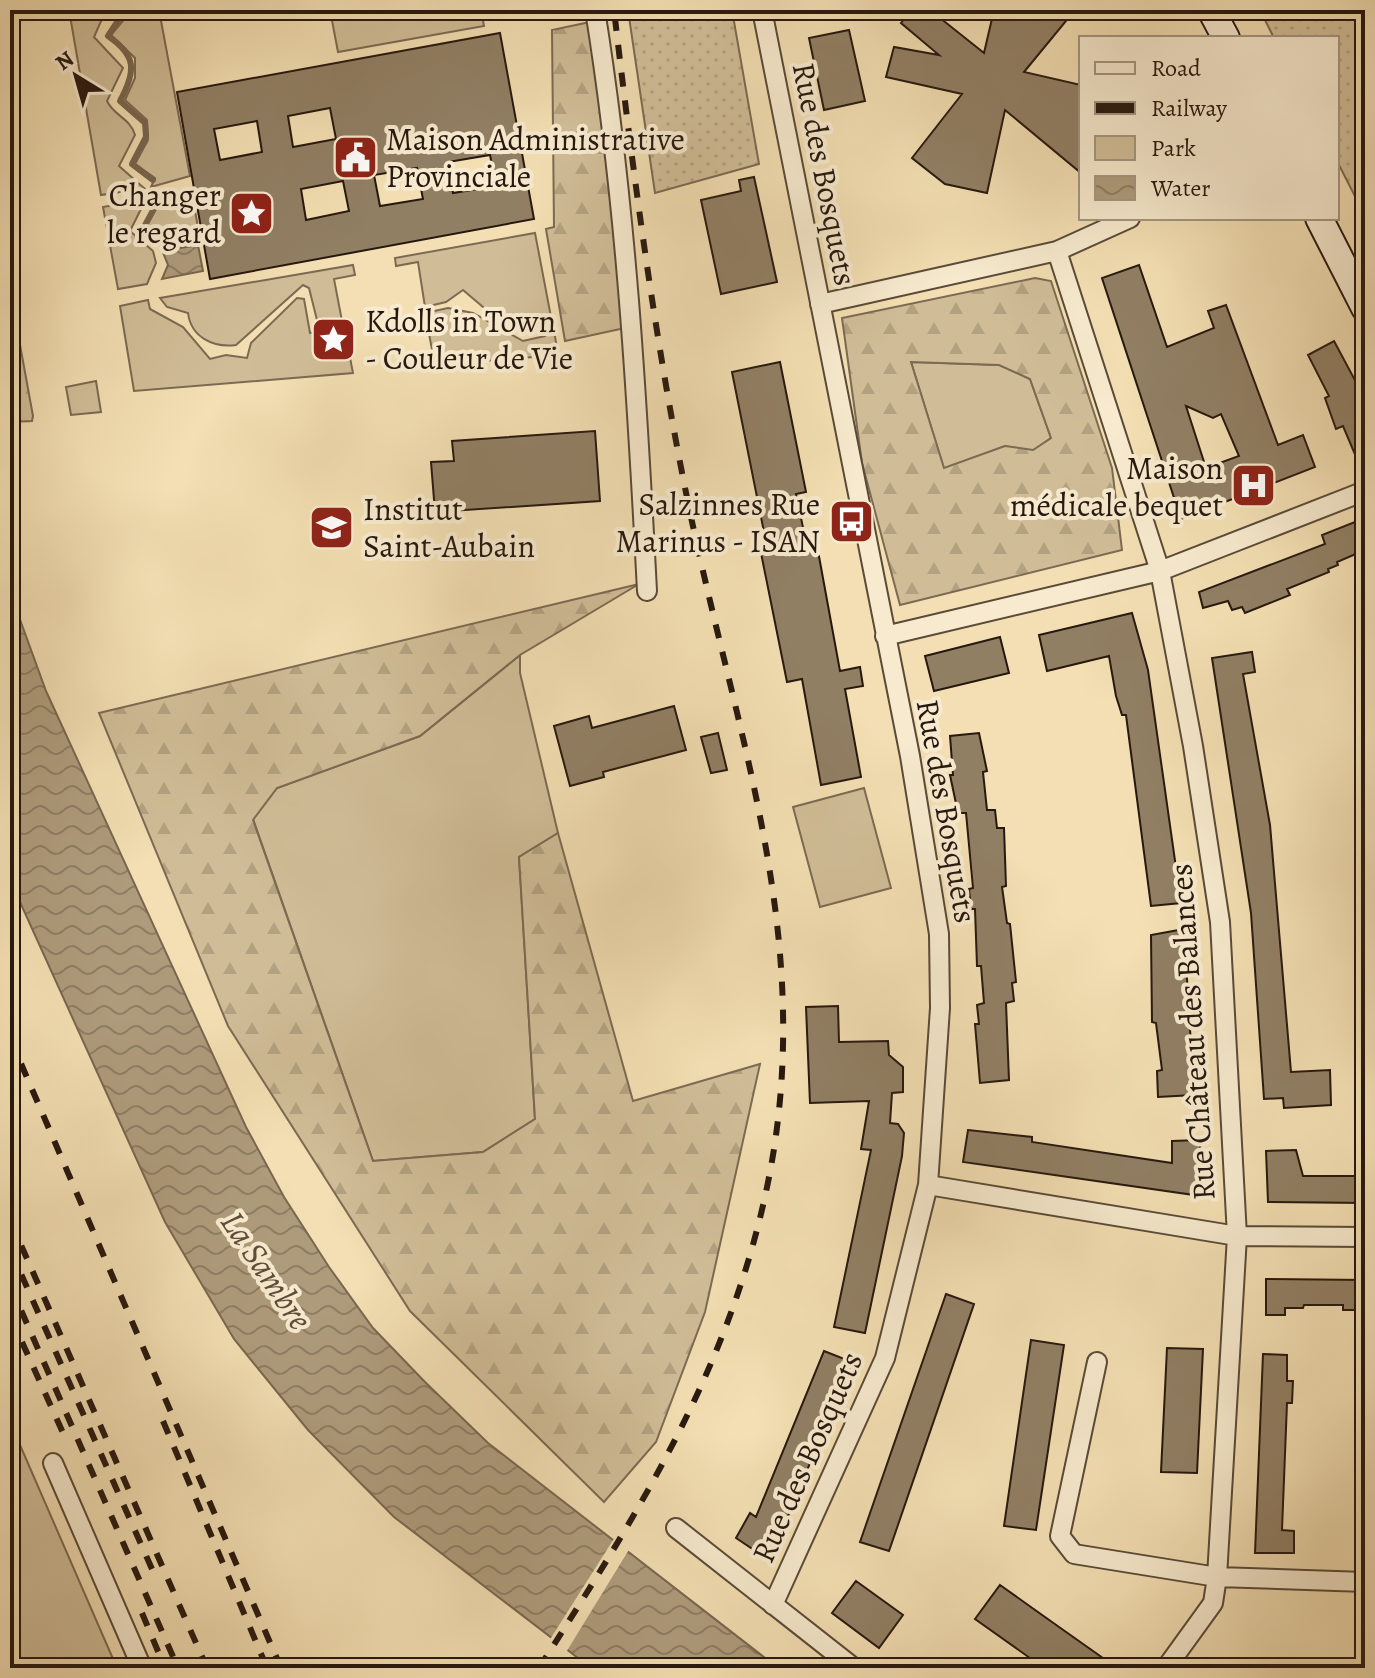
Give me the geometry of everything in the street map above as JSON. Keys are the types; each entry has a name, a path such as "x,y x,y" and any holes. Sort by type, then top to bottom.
{"main road":[{"path":"1211,10 1225,36"},
{"path":"1320,220 1365,308"}],"street":[{"path":"595,10 609,96 636,381 647,591"},
{"name":"Rue des Bosquets","path":"762,10 910,756 939,934 940,1008 928,1185 885,1358 773,1605"},
{"path":"820,304 1057,251 1126,220"},
{"name":"Rue Château des Balances","path":"1057,251 1160,571 1193,746 1220,922 1237,1236 1217,1577 1213,1603 1166,1668"},
{"path":"885,636 1160,571 1365,491"},
{"path":"928,1185 1237,1236 1365,1237"},
{"path":"1097,1362 1060,1536 1074,1554 1217,1577 1365,1582"},
{"path":"53,1463 142,1668"},
{"path":"676,1528 854,1668"}],"green space":[{"path":"69,10 106,10 94,37 123,68 107,101 130,125 135,135 119,166 144,188 101,195"},
{"path":"132,10 159,10 190,176 151,187 155,178 135,164 148,140 147,120 125,100 135,78 135,58 111,35"},
{"path":"330,10 481,10 484,26 338,52"},
{"path":"628,10 732,10 759,164 655,193"},
{"path":"1260,10 1365,10 1365,216 1339,165 1339,36 1273,36"},
{"path":"590,22 625,328 565,341 546,229 554,227 552,30"},
{"path":"173,191 174,197 192,194 201,244 181,248 145,229 159,203 153,201 153,196"},
{"path":"146,199 130,231 153,251 156,263 147,284 118,289 103,207"},
{"path":"535,233 551,317 538,331 496,318 463,290 446,302 425,307 418,262 396,266 395,258"},
{"path":"353,265 355,275 334,279 342,321 327,324 317,320 309,288 303,285 236,345 219,345 204,339 194,329 188,313 167,307 160,298"},
{"path":"1035,278 1051,281 1112,468 1122,550 900,605 862,463 842,318","holes":["911,362 999,365 1030,379 1051,438 1033,450 1005,446 944,468"]},
{"path":"10,290 33,416 32,421 10,422"},
{"path":"297,298 304,299 310,333 344,327 353,373 134,391 120,306 148,300 150,309 183,327 210,359 226,355 247,358 251,343"},
{"path":"448,308 473,313 523,341 545,336 553,324 558,355 435,365 425,313"},
{"path":"911,362 1000,365 1030,379 1051,438 1033,451 1005,446 944,469"},
{"path":"96,381 101,412 71,415 66,387"},
{"path":"639,584 520,655 420,736 277,788 253,820 373,1161 483,1152 535,1119 519,857 558,833 633,1101 760,1064 705,1312 656,1442 604,1502 410,1311 228,1026 99,713"},
{"path":"520,655 520,673 558,833 519,857 535,1119 483,1152 373,1161 253,819 277,788 420,736"},
{"path":"864,788 891,888 820,907 793,807"},
{"path":"10,1422 117,1668 10,1668"}],"water":[{"path":"162,241 181,248 198,245 203,271 162,279 168,265 160,245"},
{"name":"La Sambre","path":"10,592 46,691 246,1127 284,1197 329,1267 373,1328 488,1443 778,1668 591,1668 394,1517 308,1430 234,1339 165,1222 10,880"}],"pier":[{"path":"615,1537 630,1548 565,1654 549,1641"}],"building":[{"path":"911,10 930,10 984,53 994,10 1075,10 1024,72 1079,85 1079,171 1005,110 987,193 945,184 912,158 962,94 886,77 894,47 939,55 901,23"},
{"path":"849,30 865,101 824,110 809,38"},
{"name":"Maison Administrative Provinciale","path":"500,33 534,219 210,279 177,92","holes":["330,108 336,139 293,147 288,116","257,121 262,152 220,160 214,129","490,155 496,186 453,193 448,162","417,168 423,199 380,206 374,175","343,181 349,211 306,220 301,189"]},
{"path":"754,177 777,282 721,294 701,200 741,191 739,180"},
{"path":"1139,265 1167,347 1214,328 1208,311 1226,305 1278,445 1303,435 1315,467 1181,519 1102,278","holes":["1186,406 1213,418 1221,414 1239,456 1206,468"]},
{"path":"1334,341 1365,399 1365,478 1343,426 1336,429 1325,398 1329,396 1308,355"},
{"path":"780,362 806,492 796,494 806,542 816,540 840,671 860,667 863,686 845,689 861,777 821,785 802,679 787,682 761,553 768,552 732,372"},
{"path":"595,431 600,501 435,512 431,462 454,461 452,441"},
{"path":"1365,518 1365,550 1337,562 1338,565 1328,569 1329,572 1287,589 1290,595 1245,613 1242,607 1232,610 1228,601 1203,608 1199,592 1325,544 1322,535"},
{"path":"1132,613 1148,670 1181,903 1151,906 1126,715 1122,715 1116,696 1109,656 1047,671 1039,635"},
{"path":"1000,637 1009,673 934,691 925,656"},
{"path":"1252,652 1255,672 1243,674 1270,825 1291,1072 1330,1070 1331,1105 1284,1108 1283,1098 1264,1099 1251,913 1212,658"},
{"path":"674,706 686,750 603,772 604,777 570,786 554,726 589,716 592,728"},
{"path":"718,733 727,770 711,773 701,737"},
{"path":"979,733 987,771 983,772 987,810 995,810 997,828 1004,828 1006,886 1002,887 1007,923 1010,924 1016,982 1012,983 1014,1001 1006,1003 1009,1080 980,1083 975,1024 979,1024 977,1005 984,1003 981,966 977,966 975,909 971,909 969,889 973,888 966,813 958,813 950,775 953,775 950,736"},
{"path":"1184,929 1194,1095 1158,1097 1157,1071 1162,1070 1156,1023 1152,1022 1151,935"},
{"path":"838,1006 839,1042 888,1041 889,1055 903,1067 903,1092 892,1093 890,1123 898,1124 904,1133 902,1156 865,1333 834,1327 871,1150 861,1149 869,1101 810,1103 806,1007"},
{"path":"968,1130 1032,1137 1032,1142 1172,1163 1172,1141 1200,1140 1201,1196 963,1162"},
{"path":"1296,1150 1303,1176 1365,1176 1365,1203 1268,1202 1266,1151"},
{"path":"1266,1279 1365,1280 1365,1310 1343,1310 1343,1305 1304,1305 1303,1308 1285,1308 1285,1315 1266,1315"},
{"path":"946,1294 974,1304 889,1551 860,1542"},
{"path":"1031,1340 1064,1345 1036,1530 1004,1526"},
{"path":"1167,1348 1203,1349 1197,1473 1161,1472"},
{"path":"824,1351 852,1362 776,1545 760,1554 736,1538 750,1513 756,1517"},
{"path":"1263,1354 1287,1355 1287,1381 1293,1381 1292,1403 1287,1403 1282,1530 1294,1531 1294,1553 1255,1553"},
{"path":"856,1581 903,1615 879,1648 832,1613"},
{"path":"1000,1585 1117,1668 1044,1668 975,1619"}],"waterway":[{"path":"125,10 108,36 124,50 131,65 129,81 120,101 145,123 146,137 132,164 153,180"},
{"path":"157,203 143,229 161,243"}],"railway":[{"path":"539,1668 644,1498 703,1382 749,1258 766,1192 780,1103 783,1017 778,933 766,851 691,517 667,391 638,201 614,10"},
{"path":"10,1038 281,1668"},
{"path":"10,1220 207,1668"},
{"path":"10,1249 152,1569"},
{"path":"10,1285 178,1668"},
{"path":"22,1342 63,1433"},
{"path":"163,1421 267,1668"},
{"path":"142,1613 165,1668"}],"place":[{"name":"Maison Administrative Provinciale","path":"355,157"},
{"name":"Changer le regard","path":"252,213"},
{"name":"Kdolls in Town - Couleur de Vie","path":"334,339"},
{"name":"Maison médicale bequet","path":"1254,486"},
{"name":"Salzinnes Rue Marinus - ISAN","path":"851,522"},
{"name":"Institut Saint-Aubain","path":"332,527"}]}
